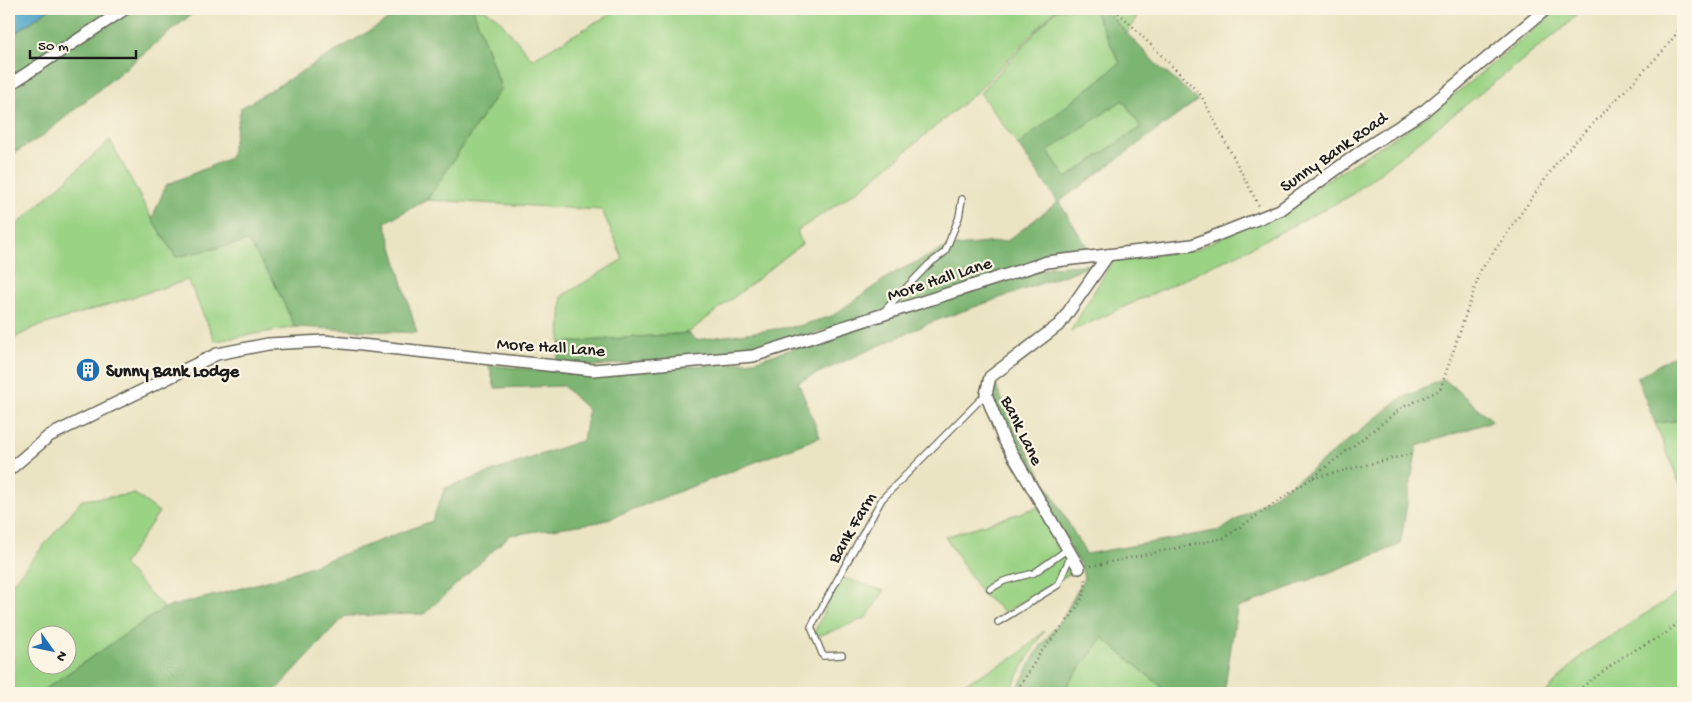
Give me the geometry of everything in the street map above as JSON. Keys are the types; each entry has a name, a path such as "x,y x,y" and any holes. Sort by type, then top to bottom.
{"street":[{"path":"9,85 125,9"},
{"name":"Sunny Bank Road","path":"1108,255 1192,246 1280,210 1366,147 1424,111 1546,9"},
{"name":"More Hall Lane","path":"9,470 49,436 217,354 259,346 324,341 593,370 753,356 1047,262 1108,255"},
{"name":"Bank Lane","path":"1079,568 1003,438 986,394 990,377 1060,324 1108,255"}],"lane":[{"path":"880,315 928,265 944,252 959,217 962,199"},
{"name":"Bank Farm","path":"842,655 823,656 812,627 882,499 986,394"},
{"path":"990,589 1004,581 1034,573 1070,552"},
{"path":"998,622 1058,585 1070,552"}],"path":[{"path":"1115,9 1201,95 1264,217"},
{"path":"1014,693 1041,652 1079,604 1086,589 1079,568 1224,538 1312,478 1403,408 1440,390 1481,270 1560,158 1663,51 1683,25"},
{"path":"1312,478 1411,454"},
{"path":"1574,693 1624,656 1666,634 1683,619"}],"green space":[{"path":"49,9 198,9 41,137 9,156 9,38"},
{"path":"406,9 473,9 501,88 427,200 385,222 417,333 295,327 274,282 248,241 176,257 152,219 166,185 230,158 241,108"},
{"path":"473,9 484,9 498,18 532,59 619,9 1056,9 978,91 863,187 797,231 802,244 688,333 560,343 562,296 623,259 602,210 427,200 501,88"},
{"path":"1057,9 1093,9 1120,63 1018,145 980,93"},
{"path":"1093,9 1104,9 1157,65 1198,100 1059,202 1090,251 751,352 593,366 557,361 560,343 688,333 696,340 798,326 832,316 892,274 947,247 1007,241 1058,202 1018,145 1120,63","holes":["1123,100 1141,127 1066,178 1048,151"]},
{"path":"1104,9 1142,9 1127,33"},
{"path":"1556,9 1581,9 1567,25 1350,196 1236,255 1070,332 1113,260 1195,250 1280,210 1428,116 1547,19"},
{"path":"1123,100 1141,127 1066,178 1048,151"},
{"path":"110,140 152,219 176,257 248,241 274,282 295,327 215,341 188,280 33,328 9,341 9,232"},
{"path":"1096,264 932,322 798,382 820,437 600,522 510,535 424,614 345,616 273,693 39,693 67,674 78,674 78,666 164,608 284,576 432,521 445,488 583,440 588,410 563,386 495,388 489,365 589,375 754,361 1050,267"},
{"path":"1683,350 1683,420 1655,423 1637,378"},
{"path":"993,379 1014,427 1086,554 1221,530 1309,472 1398,400 1444,379 1493,421 1417,446 1400,545 1237,608 1224,693 1169,693 1103,638 1061,693 1015,693 1037,651 1064,616 1084,578 1081,566 1006,437 989,395"},
{"path":"1683,420 1683,492 1655,423"},
{"path":"135,494 159,512 123,565 164,608 78,666 78,624 28,624 28,674 67,674 39,693 9,693 9,587 82,500"},
{"path":"1039,507 1076,570 1005,612 983,595 945,537"},
{"path":"841,577 884,591 866,618 811,639"},
{"path":"1683,590 1683,693 1545,693 1584,653"},
{"path":"1044,631 1009,693 947,693 1018,655"},
{"path":"1103,638 1169,693 1061,693"}],"water":[{"path":"9,9 49,9 9,37"}],"place":[{"name":"Sunny Bank Lodge","path":"88,370"}]}
